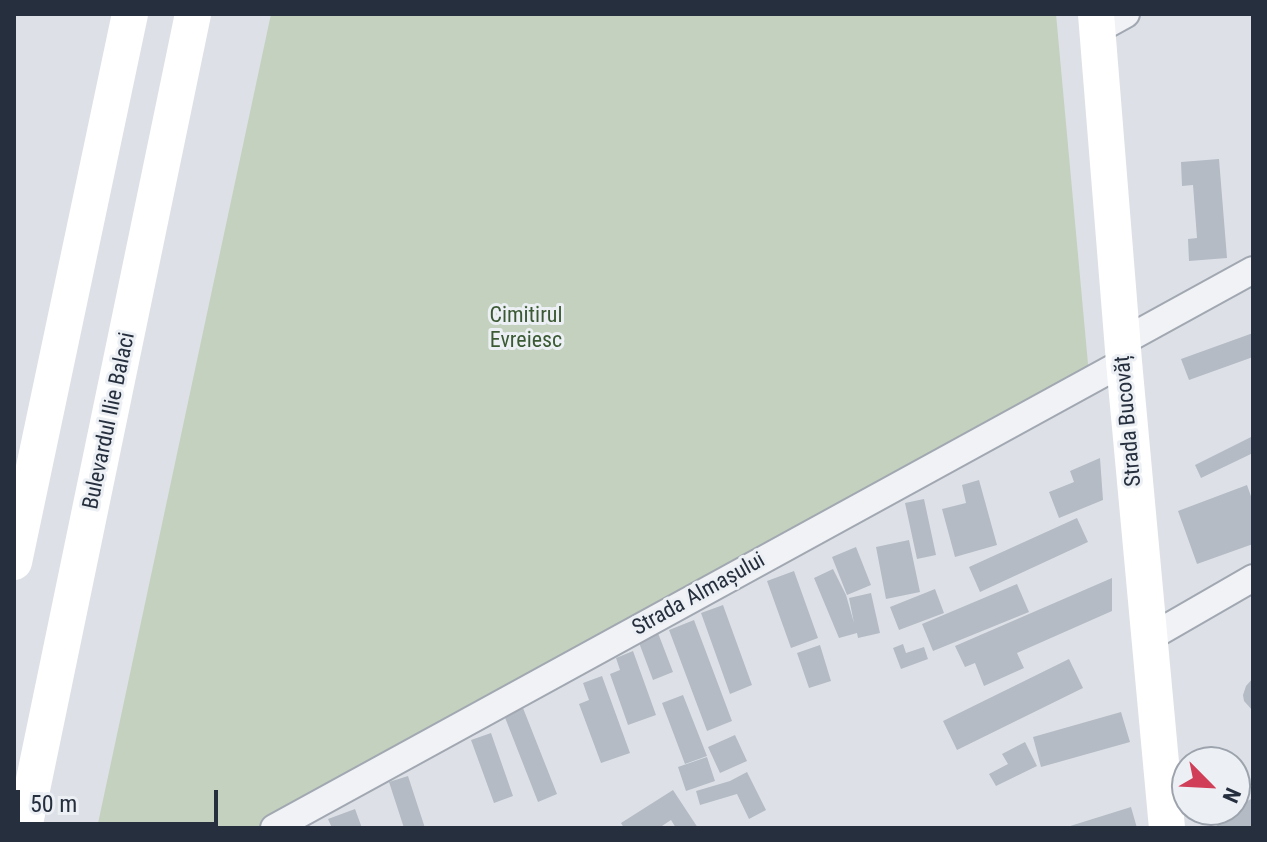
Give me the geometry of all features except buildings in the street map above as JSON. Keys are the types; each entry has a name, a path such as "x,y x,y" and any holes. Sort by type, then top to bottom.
{"main road":[{"path":"14,562 130,14"},
{"name":"Bulevardul Ilie Balaci","path":"21,823 193,14"},
{"name":"Strada Bucovăț","path":"1106,19 1123,352 1167,828"}],"street":[{"name":"Strada Almașului","path":"274,828 1123,352 1253,270"},
{"path":"1149,638 1253,578"}],"green space":[{"name":"Cimitirul Evreiesc","path":"271,14 1056,14 1089,375 273,828 97,828"}]}
